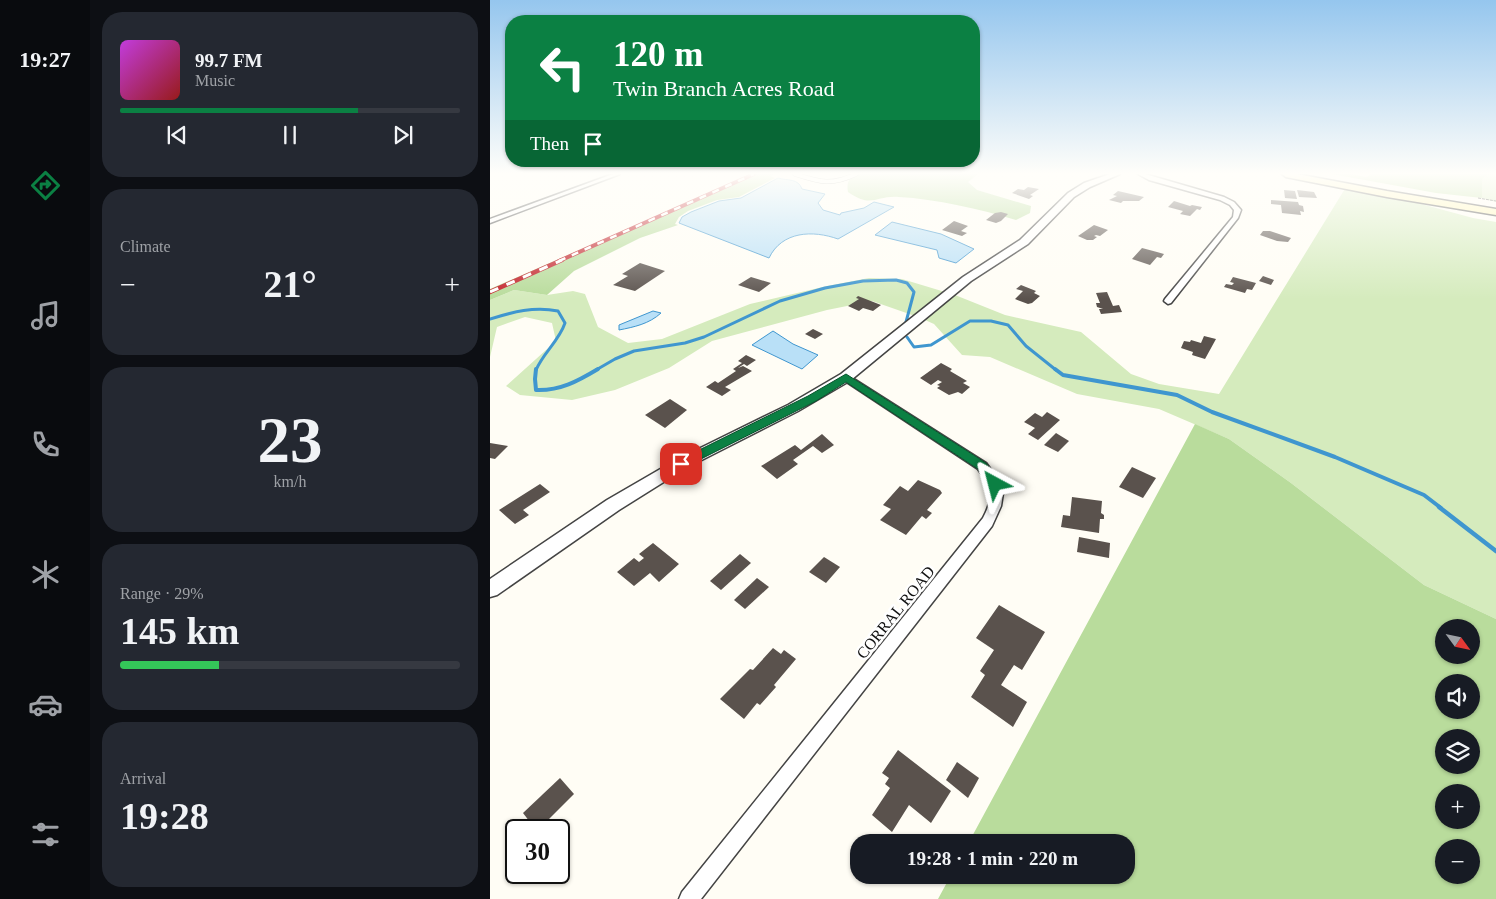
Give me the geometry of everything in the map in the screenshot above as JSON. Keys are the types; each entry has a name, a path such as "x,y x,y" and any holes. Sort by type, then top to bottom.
{"street":[{"path":"490,221 504,216"},
{"path":"490,589 613,505 665,473 718,444 812,398 846,377 967,279 1024,242 1050,216"},
{"path":"1168,301 1236,216"},
{"name":"CORRAL ROAD","path":"689,899 988,522 997,504 995,484 982,466 846,377"}],"green space":[{"path":"658,216 681,216 675,224 678,225 640,238 574,271 547,295 514,290 490,300 490,289"},
{"path":"1001,216 1024,216 1016,220"},
{"path":"1328,216 1465,216 1496,222 1496,619 1424,585 1291,483 1229,439 1159,409 1077,394 990,357 962,355 934,324 925,320 955,295 1005,315 1081,332 1131,374 1159,384 1219,394"},
{"path":"869,278 902,279 945,292 915,316 872,301 827,310 712,341 669,368 615,390 572,400 520,395 506,386 556,341 552,323 525,317 497,327 490,357 490,300 514,290 547,295 573,291 585,294 598,327 628,343 662,339 750,304"},
{"path":"1195,424 1229,439 1291,483 1424,585 1496,619 1496,899 938,899 946,884 1135,884 1135,834 973,834"}],"water":[{"path":"878,216 838,239 818,234 799,235 790,238 782,242 769,258 679,223 682,217"},
{"path":"892,222 941,234 974,249 956,263 939,258 937,250 875,235"},
{"path":"653,311 661,313 646,322 619,330 619,325"},
{"path":"773,331 793,344 818,355 802,369 752,345"}],"building":[{"path":"991,216 1006,216 996,223 986,220"},
{"path":"954,221 968,226 961,231 967,233 962,236 942,230"},
{"path":"1094,225 1108,230 1100,236 1094,236 1097,237 1093,240 1087,240 1078,236"},
{"path":"1263,231 1270,231 1291,238 1288,242 1277,241 1260,235"},
{"path":"1142,248 1164,254 1161,258 1157,257 1150,265 1132,259"},
{"path":"640,263 665,271 635,291 613,285 628,276 622,274"},
{"path":"1263,276 1274,280 1271,285 1259,281"},
{"path":"751,277 771,283 759,292 738,285"},
{"path":"1233,277 1256,283 1252,290 1247,289 1245,293 1224,287 1226,284 1232,285 1234,283 1230,282"},
{"path":"1021,285 1036,291 1034,293 1040,296 1028,304 1015,299 1023,291 1016,289"},
{"path":"1107,292 1113,306 1119,305 1122,312 1101,314 1099,309 1103,309 1097,307 1096,303 1100,303 1096,293"},
{"path":"858,296 881,305 873,311 863,308 859,311 848,306 859,299 856,298"},
{"path":"813,329 823,334 815,339 805,334"},
{"path":"1204,336 1216,339 1205,359 1192,355 1193,352 1181,348 1184,341 1190,342 1191,340 1201,343"},
{"path":"746,355 756,360 747,366 744,364 738,368 743,366 752,371 725,387 731,390 722,396 706,387 715,381 718,383 736,371 733,369 742,363 738,361"},
{"path":"941,363 967,381 963,383 970,387 962,394 958,392 949,395 937,388 940,386 937,385 942,382 938,380 931,385 920,378"},
{"path":"670,399 687,410 665,428 645,415"},
{"path":"1047,412 1060,420 1038,440 1028,434 1035,428 1024,422 1035,413 1042,417"},
{"path":"1056,433 1069,441 1058,452 1044,445"},
{"path":"822,434 834,445 822,453 813,446 793,460 798,464 777,479 761,466 795,445 801,450"},
{"path":"490,443 508,446 495,459 490,458"},
{"path":"1132,467 1156,478 1143,498 1119,487"},
{"path":"918,480 940,490 942,493 927,510 932,513 926,519 922,516 906,535 880,520 891,509 883,505 900,486 908,491"},
{"path":"540,484 550,492 523,510 529,515 515,524 499,510"},
{"path":"1072,497 1102,501 1101,513 1104,515 1104,519 1100,519 1099,533 1061,527 1063,515 1070,516"},
{"path":"1079,537 1110,543 1109,558 1077,552"},
{"path":"653,543 679,564 659,582 650,573 634,586 617,572 634,558 639,562 644,558 639,554"},
{"path":"740,554 751,563 721,590 710,581"},
{"path":"824,557 840,567 826,583 809,572"},
{"path":"757,578 769,587 745,609 734,600"},
{"path":"999,605 1045,632 1022,670 1014,665 1001,685 1027,702 1013,727 971,697 985,675 980,671 994,650 976,638"},
{"path":"773,648 781,654 784,650 796,659 774,685 776,687 760,705 757,703 744,719 720,699 750,669 753,670"},
{"path":"898,750 951,791 931,823 909,805 892,832 872,815 890,788 885,784 889,778 882,773"},
{"path":"957,762 979,778 968,798 946,780"},
{"path":"560,778 574,794 549,819 528,819 523,813"}],"waterway":[{"path":"596,370 634,351 685,343 704,337 780,301 825,288 863,281 896,280 907,283 914,292 906,322"},
{"path":"490,319 532,309 558,311 565,323 559,336 536,370"},
{"path":"907,337 914,347 931,345 970,321 991,321 1008,325 1026,346 1056,370"},
{"path":"536,369 536,390 561,387 598,369"},
{"path":"1055,369 1063,375 1177,395 1212,412 1335,457 1424,495 1441,508"},
{"path":"1439,507 1496,551"}],"railway":[{"path":"559,261 660,216"},
{"path":"490,292 562,260"}],"route":[{"path":"681,464 812,398 846,377 982,466 995,484"}]}
